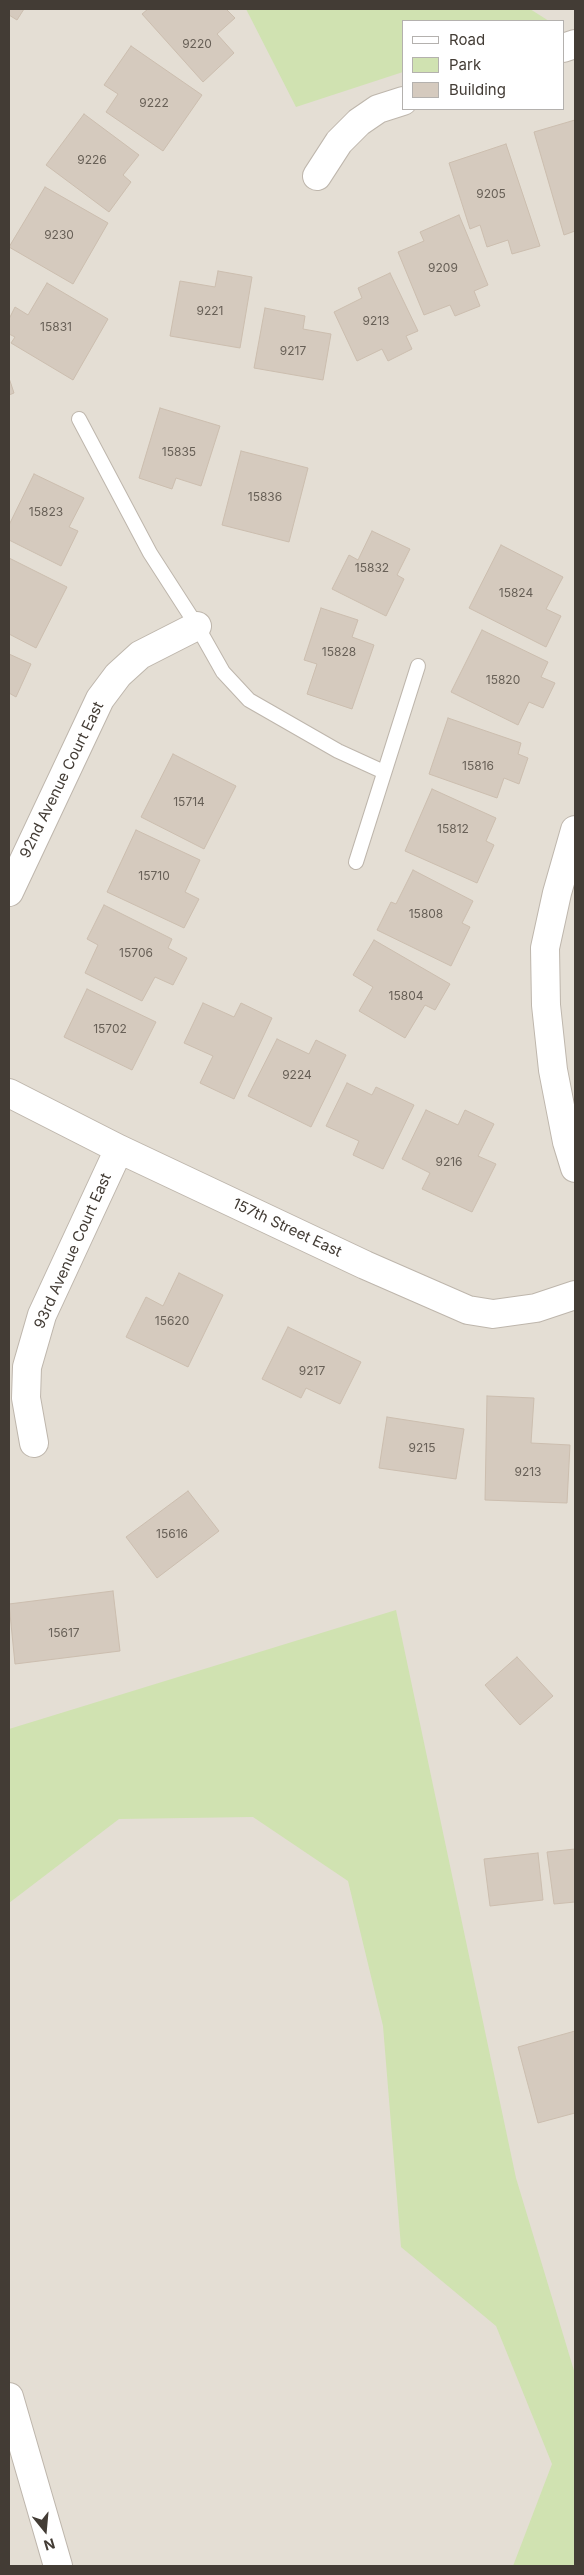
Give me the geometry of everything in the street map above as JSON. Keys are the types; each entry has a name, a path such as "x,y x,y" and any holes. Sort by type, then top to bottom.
{"street":[{"path":"317,176 339,142 359,122 378,109 402,101"},
{"name":"92nd Avenue Court East","path":"9,892 100,699 118,675 140,655 165,640 197,626"},
{"path":"575,830 557,893 545,948 546,1005 553,1070 567,1142 575,1168"},
{"name":"157th Street East","path":"9,1093 118,1148 365,1265 468,1310 493,1314 536,1308 575,1295"},
{"name":"93rd Avenue Court East","path":"34,1443 26,1398 27,1367 39,1324 118,1148"},
{"path":"9,2397 58,2566"}],"lane":[{"path":"79,419 150,553 197,626 223,672 250,700 338,751 384,772"},
{"path":"356,862 418,666"}],"shaded area":[{"path":"9,9 575,9 575,2566 9,2566"}],"green space":[{"path":"246,9 530,9 547,20 402,20 402,72 296,107"},
{"path":"396,1610 516,2178 575,2374 575,2566 513,2566 552,2464 496,2326 401,2247 383,2026 348,1881 253,1817 119,1819 9,1903 9,1729"}],"building":[{"path":"9,9 24,9 17,20 9,15"},
{"path":"148,9 226,9 235,18 217,34 234,53 203,82 142,14"},
{"path":"131,46 202,95 163,151 106,112 118,94 104,85"},
{"path":"84,114 139,155 123,175 131,182 109,212 46,165"},
{"path":"575,120 575,231 564,235 534,132"},
{"path":"506,144 540,246 512,254 508,240 487,247 480,225 470,229 449,163"},
{"path":"45,187 108,223 73,284 9,247"},
{"path":"459,215 488,285 474,291 480,306 455,316 450,305 424,315 398,252 424,241 420,232"},
{"path":"218,271 252,277 240,348 170,336 180,281 215,287"},
{"path":"390,273 418,331 406,336 412,349 388,361 382,349 357,361 334,312 362,298 358,288"},
{"path":"47,283 108,319 73,380 11,343 15,337 9,334 9,319 15,307 28,315"},
{"path":"265,308 305,316 303,329 331,334 323,380 254,368"},
{"path":"9,378 14,393 9,395"},
{"path":"160,408 220,426 201,486 176,478 172,489 139,478"},
{"path":"241,451 308,468 289,542 222,525"},
{"path":"34,474 84,498 69,527 78,531 61,566 9,540 9,525"},
{"path":"372,531 410,549 397,575 404,579 386,616 332,589 349,555 358,560"},
{"path":"501,545 563,577 546,609 561,616 546,647 469,608"},
{"path":"9,558 67,587 36,648 9,634"},
{"path":"321,608 358,620 352,637 374,645 352,709 307,694 317,664 304,660"},
{"path":"482,630 548,662 541,677 555,683 543,708 529,702 518,725 451,692"},
{"path":"9,654 31,664 16,697 9,693"},
{"path":"448,718 521,743 518,754 528,758 519,784 504,778 497,798 429,774"},
{"path":"173,754 236,786 204,849 141,817"},
{"path":"432,789 496,818 486,841 494,845 477,883 405,851"},
{"path":"136,830 200,860 185,892 199,899 184,928 107,892"},
{"path":"413,870 473,901 462,923 470,927 451,966 377,930 391,902 396,904"},
{"path":"104,905 172,939 168,948 187,958 173,985 155,977 142,1001 85,973 98,945 87,939"},
{"path":"374,940 450,984 435,1010 425,1005 405,1038 359,1011 373,987 353,975"},
{"path":"87,989 156,1022 132,1070 64,1037"},
{"path":"203,1003 234,1017 241,1003 272,1018 234,1099 200,1083 213,1056 184,1043"},
{"path":"277,1039 309,1054 316,1040 346,1055 311,1127 248,1096"},
{"path":"347,1083 372,1095 376,1087 414,1105 383,1169 353,1155 359,1141 326,1126"},
{"path":"426,1110 458,1125 465,1110 494,1124 478,1156 496,1164 472,1212 422,1189 430,1173 402,1159"},
{"path":"179,1273 223,1295 188,1367 126,1337 146,1297 163,1306"},
{"path":"288,1327 361,1362 340,1404 306,1388 301,1398 262,1379"},
{"path":"487,1396 534,1398 531,1443 570,1445 567,1503 485,1500"},
{"path":"387,1417 464,1429 456,1479 379,1468"},
{"path":"188,1491 219,1531 157,1578 126,1537"},
{"path":"113,1591 120,1651 15,1664 9,1604"},
{"path":"517,1657 553,1696 520,1725 485,1685"},
{"path":"575,1849 575,1902 554,1904 547,1852"},
{"path":"538,1853 543,1900 490,1906 484,1859"},
{"path":"575,2031 575,2113 538,2123 518,2047"}]}
